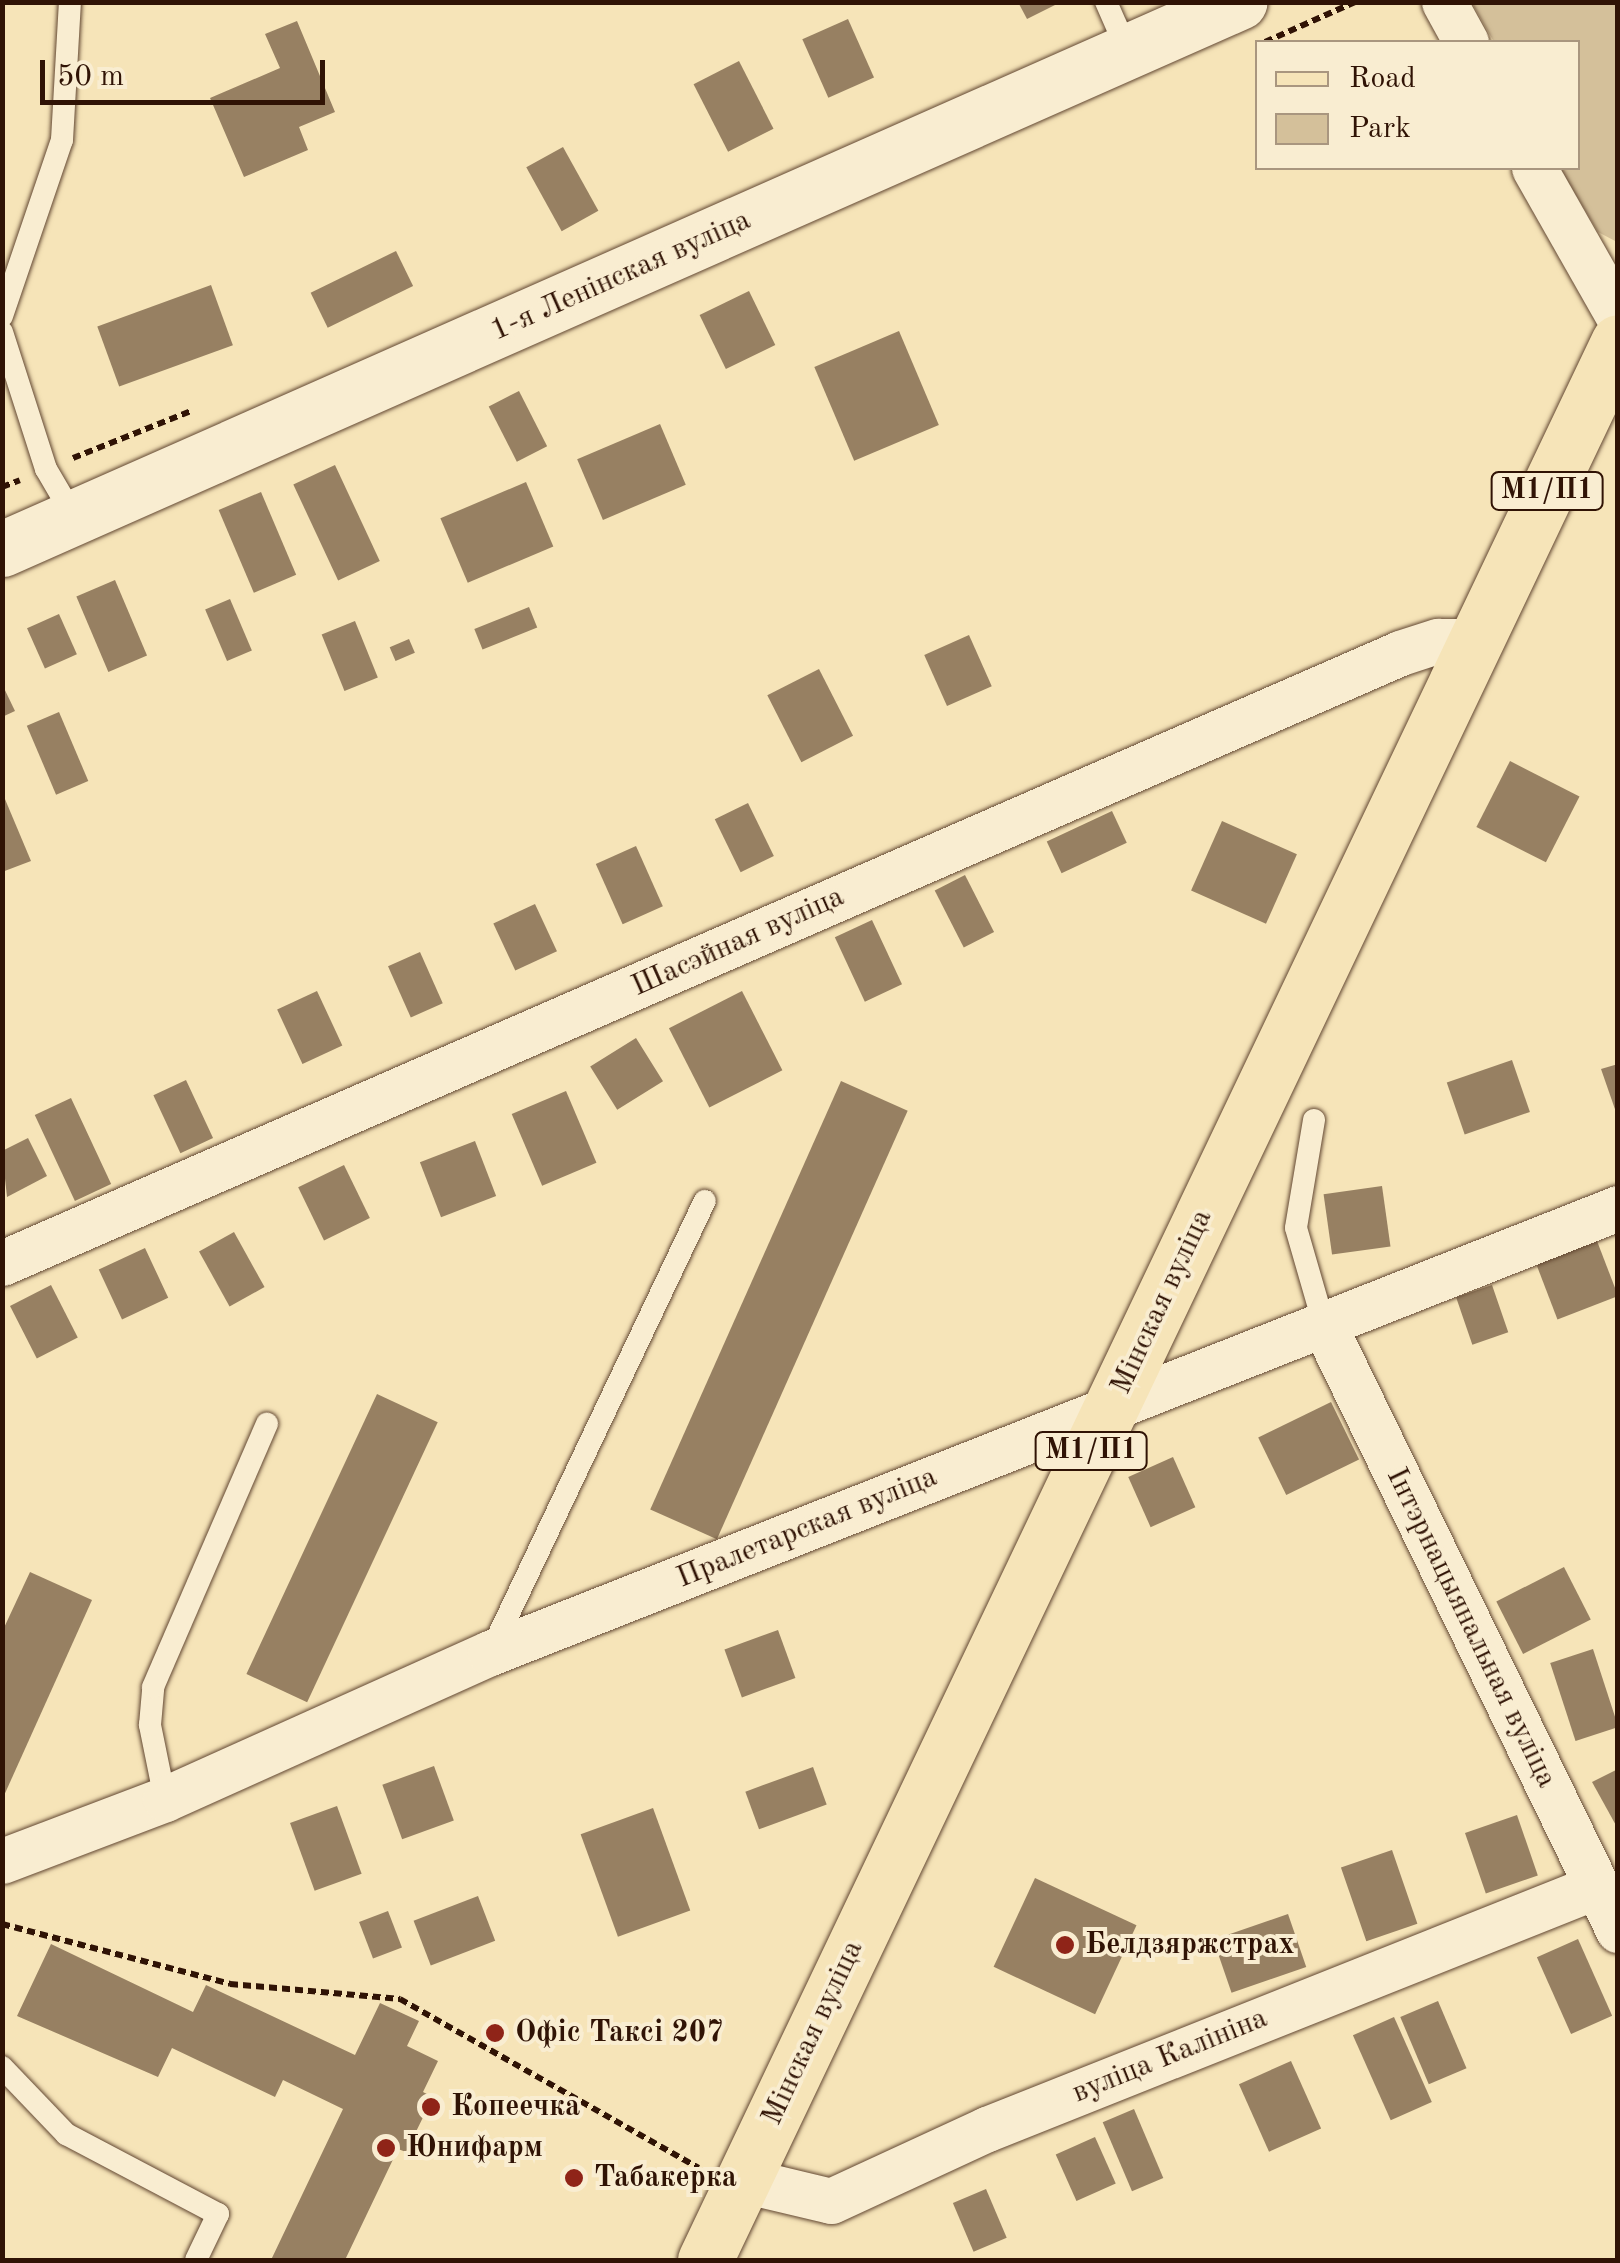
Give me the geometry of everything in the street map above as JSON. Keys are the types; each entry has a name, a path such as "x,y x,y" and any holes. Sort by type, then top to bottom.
{"main road":[{"name":"1-я Ленінская вуліца","path":"2,549 1239,2"},
{"name":"Мінская вуліца","path":"704,2260 726,2177 1113,1405 1618,342"}],"street":[{"path":"1444,2 1465,40"},
{"path":"1535,170 1618,316"},
{"name":"Шасэйная вуліца","path":"2,1263 1400,654 1438,641 1477,641"},
{"name":"Пралетарская вуліца","path":"2,1861 165,1799 490,1654 1618,1208"},
{"name":"Інтэрнацыянальная вуліца","path":"1324,1325 1618,1930"},
{"name":"вуліца Калініна","path":"726,2177 831,2201 987,2128 1597,1886"}],"lane":[{"path":"2,316 62,140 70,2"},
{"path":"1106,2 1128,52"},
{"path":"2,332 46,468 74,518"},
{"path":"1314,1120 1296,1228 1324,1325"},
{"path":"490,1654 705,1201"},
{"path":"165,1799 150,1724 153,1687 266,1424"},
{"path":"2,2068 66,2134 218,2214 196,2260"}],"path":[{"path":"1269,40 1355,2"},
{"path":"2,1924 230,1984 400,2000 726,2177"}],"green space":[{"path":"1472,3 1617,3 1617,242 1598,232 1561,170 1580,170 1580,40 1493,40"}],"building":[{"path":"1018,2 1061,2 1027,19"},
{"path":"848,19 874,77 828,98 802,39"},
{"path":"297,21 335,112 299,127 308,150 244,177 210,98 280,68 265,34"},
{"path":"739,61 774,129 728,152 694,84"},
{"path":"563,147 598,211 562,231 526,167"},
{"path":"396,251 413,286 328,328 311,293"},
{"path":"211,285 233,345 119,387 97,326"},
{"path":"749,291 775,345 726,369 700,315"},
{"path":"899,331 939,425 854,461 814,367"},
{"path":"519,391 547,446 517,462 489,406"},
{"path":"660,424 686,485 603,520 577,459"},
{"path":"335,465 380,561 338,581 293,484"},
{"path":"526,482 553,546 468,583 440,518"},
{"path":"261,492 296,575 254,593 219,510"},
{"path":"115,580 147,655 108,672 76,596"},
{"path":"230,599 252,651 227,661 205,610"},
{"path":"529,607 537,627 483,649 474,629"},
{"path":"59,614 77,654 45,668 27,628"},
{"path":"355,621 378,678 344,691 322,634"},
{"path":"969,635 992,686 947,706 924,655"},
{"path":"409,639 415,653 396,661 390,647"},
{"path":"819,669 853,736 801,762 767,695"},
{"path":"2,684 15,711 2,717"},
{"path":"59,712 88,781 56,795 27,726"},
{"path":"1510,761 1579,796 1546,862 1476,827"},
{"path":"2,792 31,861 2,872"},
{"path":"748,803 774,856 741,872 715,819"},
{"path":"1112,811 1127,843 1062,873 1047,841"},
{"path":"1222,821 1297,854 1266,924 1191,890"},
{"path":"636,846 663,906 623,924 596,864"},
{"path":"965,875 994,932 964,947 935,890"},
{"path":"535,904 557,951 515,971 493,923"},
{"path":"872,920 902,984 865,1002 835,937"},
{"path":"420,952 443,1003 411,1017 388,966"},
{"path":"317,991 342,1045 302,1064 277,1010"},
{"path":"742,991 782,1070 709,1108 669,1028"},
{"path":"636,1038 663,1081 617,1110 590,1067"},
{"path":"1512,1060 1530,1112 1465,1134 1447,1082"},
{"path":"1618,1064 1618,1115 1617,1115 1601,1069"},
{"path":"186,1080 213,1138 180,1153 153,1095"},
{"path":"841,1081 908,1111 717,1539 650,1509"},
{"path":"566,1091 596,1163 542,1186 512,1114"},
{"path":"71,1098 111,1184 75,1201 35,1115"},
{"path":"28,1138 47,1176 7,1197 2,1151"},
{"path":"475,1141 496,1196 441,1217 420,1162"},
{"path":"344,1165 370,1218 324,1240 298,1187"},
{"path":"1382,1186 1390,1246 1332,1255 1324,1194"},
{"path":"234,1232 265,1287 230,1306 199,1251"},
{"path":"1597,1241 1618,1296 1557,1319 1536,1264"},
{"path":"145,1248 168,1298 122,1319 99,1270"},
{"path":"51,1285 78,1338 37,1358 10,1306"},
{"path":"1492,1285 1508,1332 1472,1345 1456,1297"},
{"path":"377,1394 438,1422 307,1702 246,1674"},
{"path":"1331,1402 1359,1460 1286,1495 1258,1438"},
{"path":"1173,1457 1195,1507 1151,1527 1128,1477"},
{"path":"1564,1567 1591,1620 1523,1654 1496,1602"},
{"path":"30,1572 92,1600 2,1800 2,1632"},
{"path":"778,1630 795,1678 742,1697 724,1649"},
{"path":"1593,1649 1618,1727 1576,1741 1550,1663"},
{"path":"434,1766 454,1821 402,1839 382,1785"},
{"path":"813,1767 827,1805 759,1829 745,1792"},
{"path":"1618,1769 1618,1829 1592,1782"},
{"path":"337,1806 362,1874 315,1891 290,1823"},
{"path":"653,1808 690,1910 618,1937 581,1834"},
{"path":"1517,1815 1538,1876 1486,1893 1465,1833"},
{"path":"1392,1850 1417,1924 1366,1941 1341,1868"},
{"name":"Белдзяржстрах","path":"1035,1878 1137,1925 1095,2014 994,1967"},
{"path":"478,1896 495,1941 431,1966 414,1921"},
{"path":"388,1911 402,1947 373,1959 359,1922"},
{"path":"1288,1914 1306,1967 1232,1993 1213,1940"},
{"path":"1578,1939 1612,2016 1571,2034 1537,1957"},
{"path":"51,1944 193,2012 206,1985 355,2055 380,2003 419,2021 407,2046 438,2061 423,2092 433,2097 406,2152 398,2149 345,2260 271,2260 343,2109 283,2080 275,2097 172,2048 158,2077 17,2016"},
{"path":"1438,2001 1467,2068 1429,2084 1400,2017"},
{"path":"1394,2017 1432,2102 1391,2120 1353,2035"},
{"path":"1291,2061 1321,2129 1269,2152 1239,2084"},
{"path":"1134,2109 1163,2178 1132,2191 1103,2122"},
{"path":"1095,2137 1116,2184 1076,2201 1056,2154"},
{"path":"986,2189 1007,2238 974,2252 953,2203"}],"place":[{"name":"Белдзяржстрах","path":"1065,1945"},
{"name":"Офіс Таксі 207","path":"495,2033"},
{"name":"Копеечка","path":"431,2107"},
{"name":"Юнифарм","path":"386,2148"},
{"name":"Табакерка","path":"574,2178"}]}
